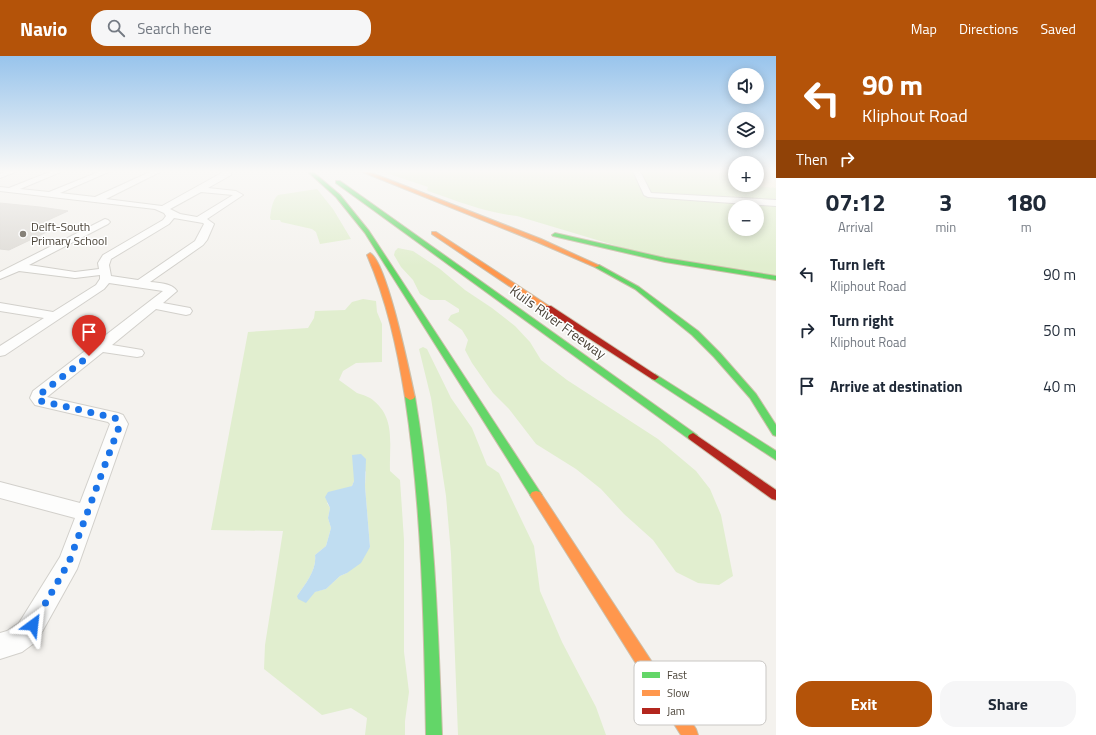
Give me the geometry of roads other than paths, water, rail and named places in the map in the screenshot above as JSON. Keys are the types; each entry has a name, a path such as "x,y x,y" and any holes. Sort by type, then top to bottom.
{"highway":[{"path":"339,203 372,259 390,307 410,391 418,449 426,536 434,735"},
{"path":"343,203 367,232 642,661"},
{"name":"Kuils River Freeway","path":"359,203 776,496"},
{"path":"442,203 559,248 617,277 660,304 695,333 753,396 776,432"},
{"path":"455,203 540,230 594,245 673,262 776,278"},
{"name":"Kuils River Freeway","path":"428,229 776,456"},
{"path":"684,725 690,735"}],"street":[{"path":"113,203 167,211 178,216 200,219 209,223 202,240 140,284"},
{"path":"167,211 179,203"},
{"path":"200,219 227,203"},
{"path":"0,352 100,287 105,275 103,261 107,257 166,222 171,216 167,211"},
{"path":"0,276 105,222"},
{"path":"0,646 13,643 21,638 33,625 69,562 119,427 119,422 112,417 41,401 38,398 43,392 169,294 170,290 105,275 75,276 17,267"},
{"path":"154,305 186,311"},
{"path":"0,307 56,316"},
{"path":"100,347 137,353"},
{"path":"0,490 87,513"}],"water":[{"path":"361,454 366,459 365,486 370,547 361,563 340,576 326,589 315,592 306,603 298,599 297,596 313,571 315,555 326,546 331,528 328,518 330,508 325,497 328,492 352,486 354,481 352,455"}],"place":[{"name":"Delft-South Primary School","path":"23,234"}]}
